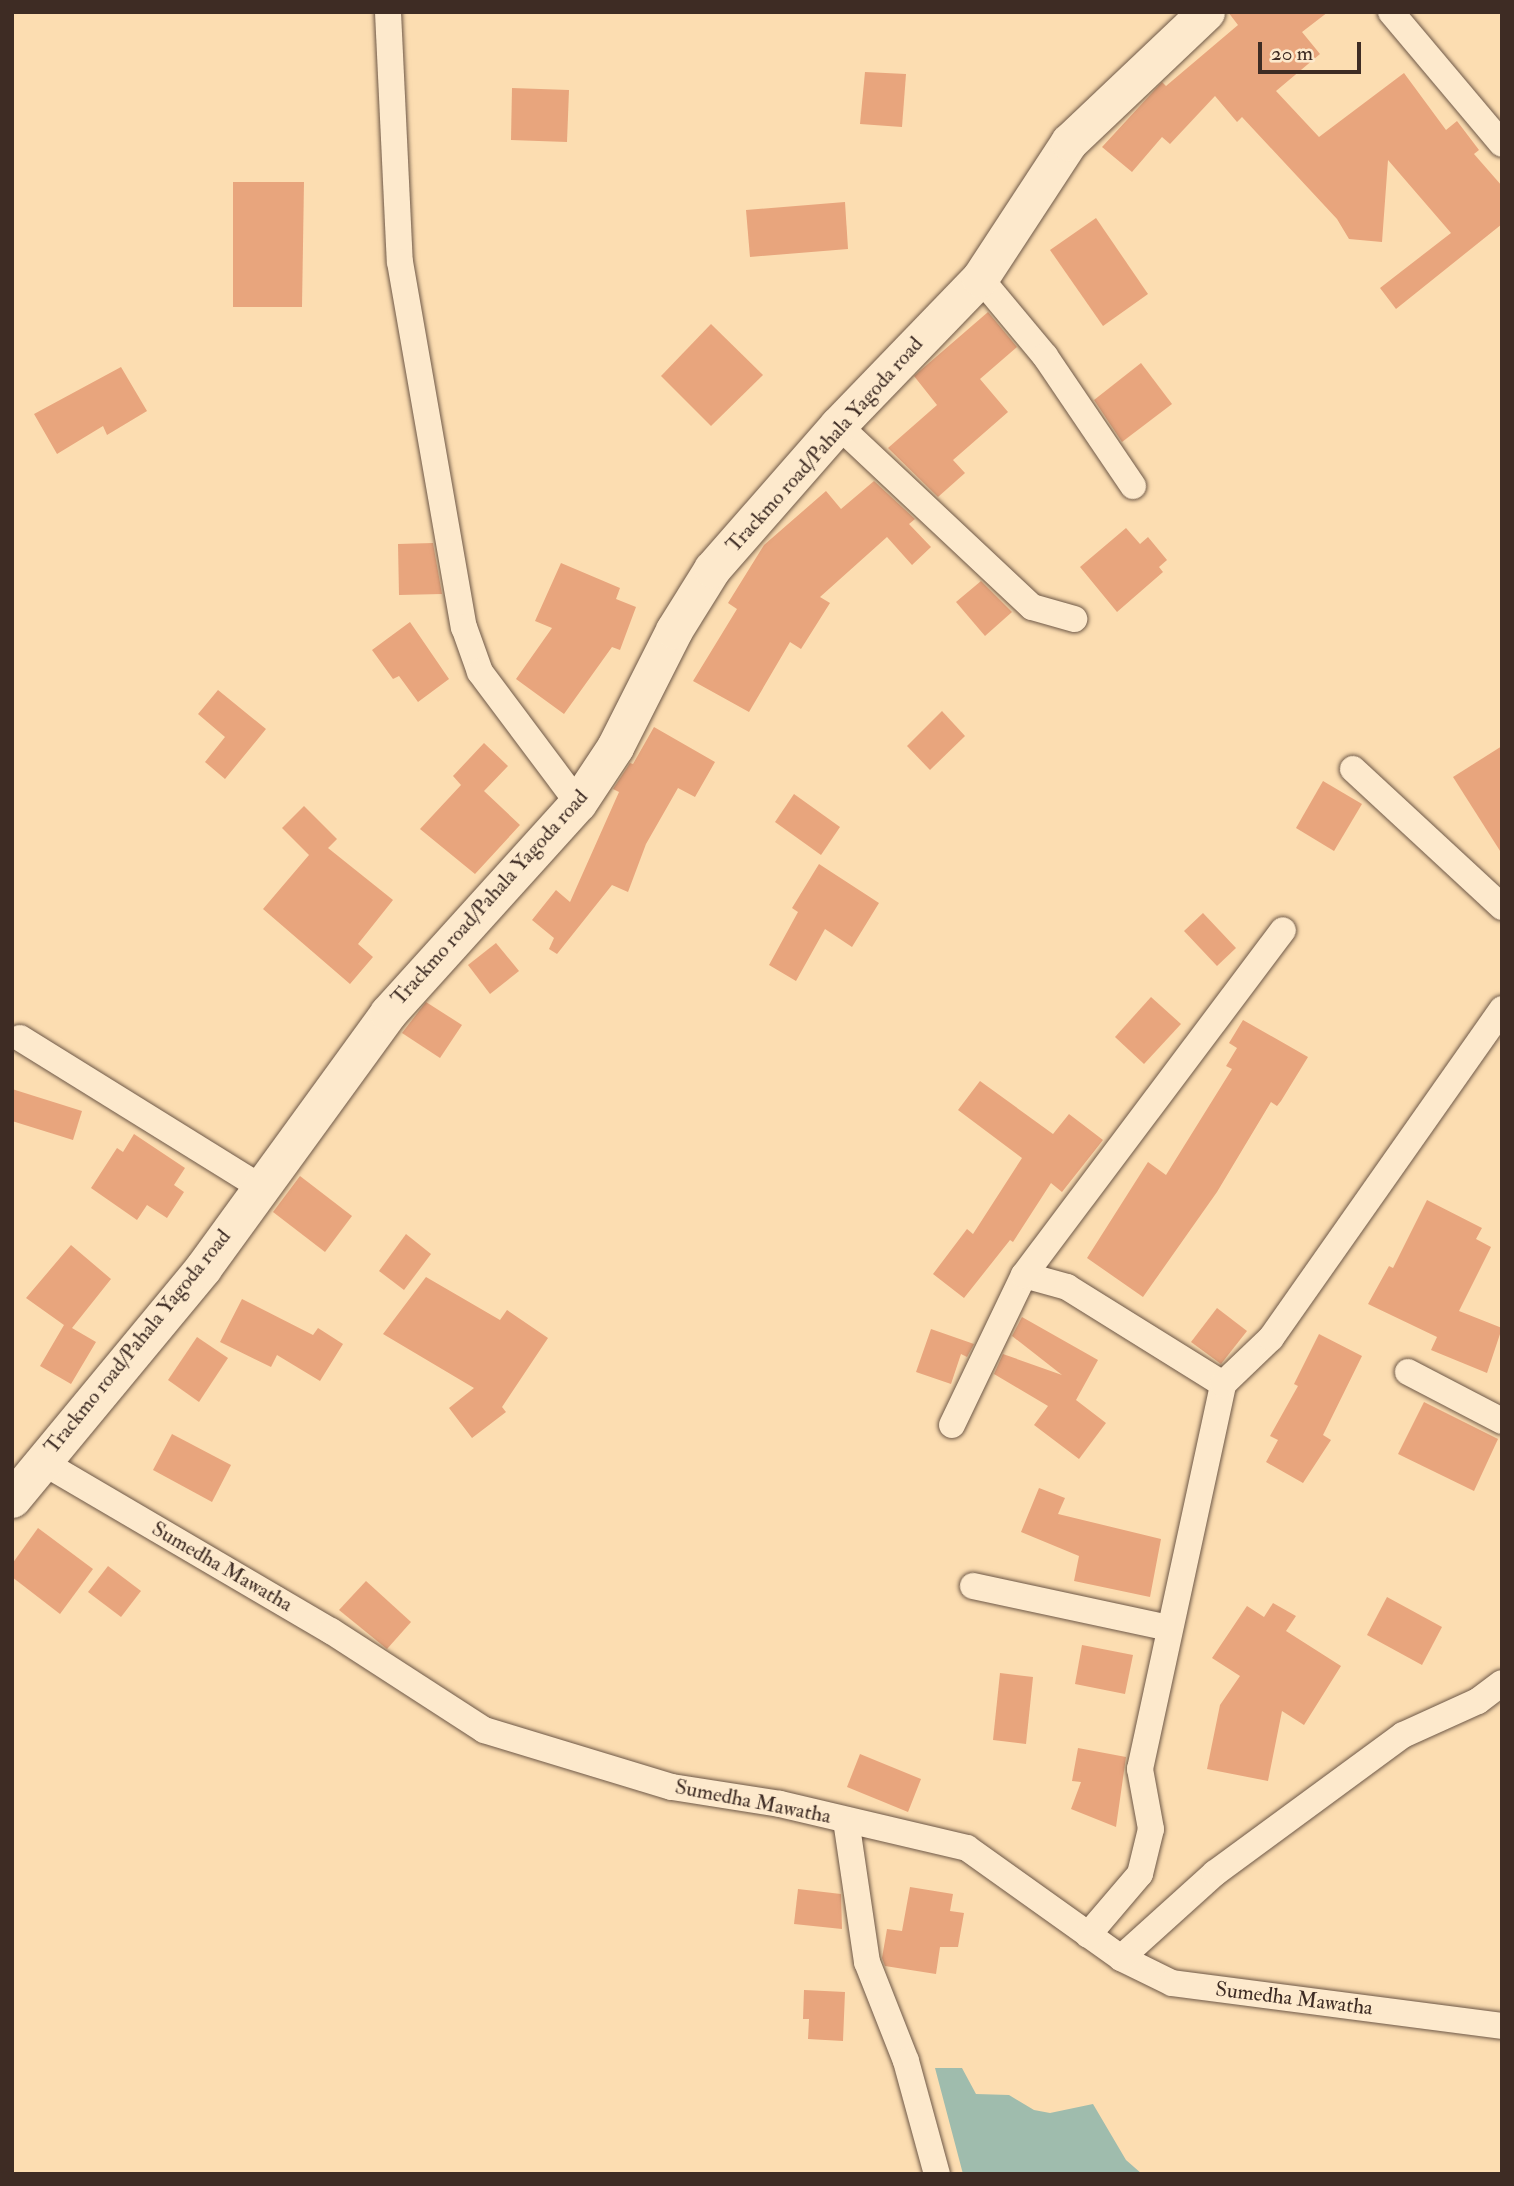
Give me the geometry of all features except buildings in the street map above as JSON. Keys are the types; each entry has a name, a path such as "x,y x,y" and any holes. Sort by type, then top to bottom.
{"street":[{"path":"388,12 400,262 464,627 480,672 578,803"},
{"name":"Trackmo road/Pahala Yagoda road","path":"12,1499 203,1268 388,1013 578,803 615,747 674,630 712,569 838,425 980,278 1069,142 1206,12"},
{"path":"1391,12 1502,144"},
{"path":"980,278 1045,356 1133,486"},
{"path":"838,425 1032,607 1074,619"},
{"path":"1353,769 1499,898"},
{"path":"953,1425 1024,1275 1283,930"},
{"path":"1088,1935 1140,1874 1151,1829 1140,1769 1223,1384 1271,1338 1502,1009"},
{"path":"20,1038 260,1186"},
{"path":"1024,1275 1068,1287 1223,1384"},
{"path":"1408,1372 1502,1421"},
{"name":"Sumedha Mawatha","path":"41,1461 331,1631 484,1730 610,1771 672,1787 780,1804 967,1848 1121,1958 1172,1983 1502,2025"},
{"path":"973,1586 1169,1629"},
{"path":"1121,1958 1215,1874 1403,1735 1478,1701 1502,1683"},
{"path":"846,1820 867,1962 906,2061 937,2174"}],"shaded area":[{"path":"935,2068 962,2068 976,2094 1009,2095 1034,2110 1050,2113 1093,2104 1126,2160 1142,2174 963,2174"}]}
